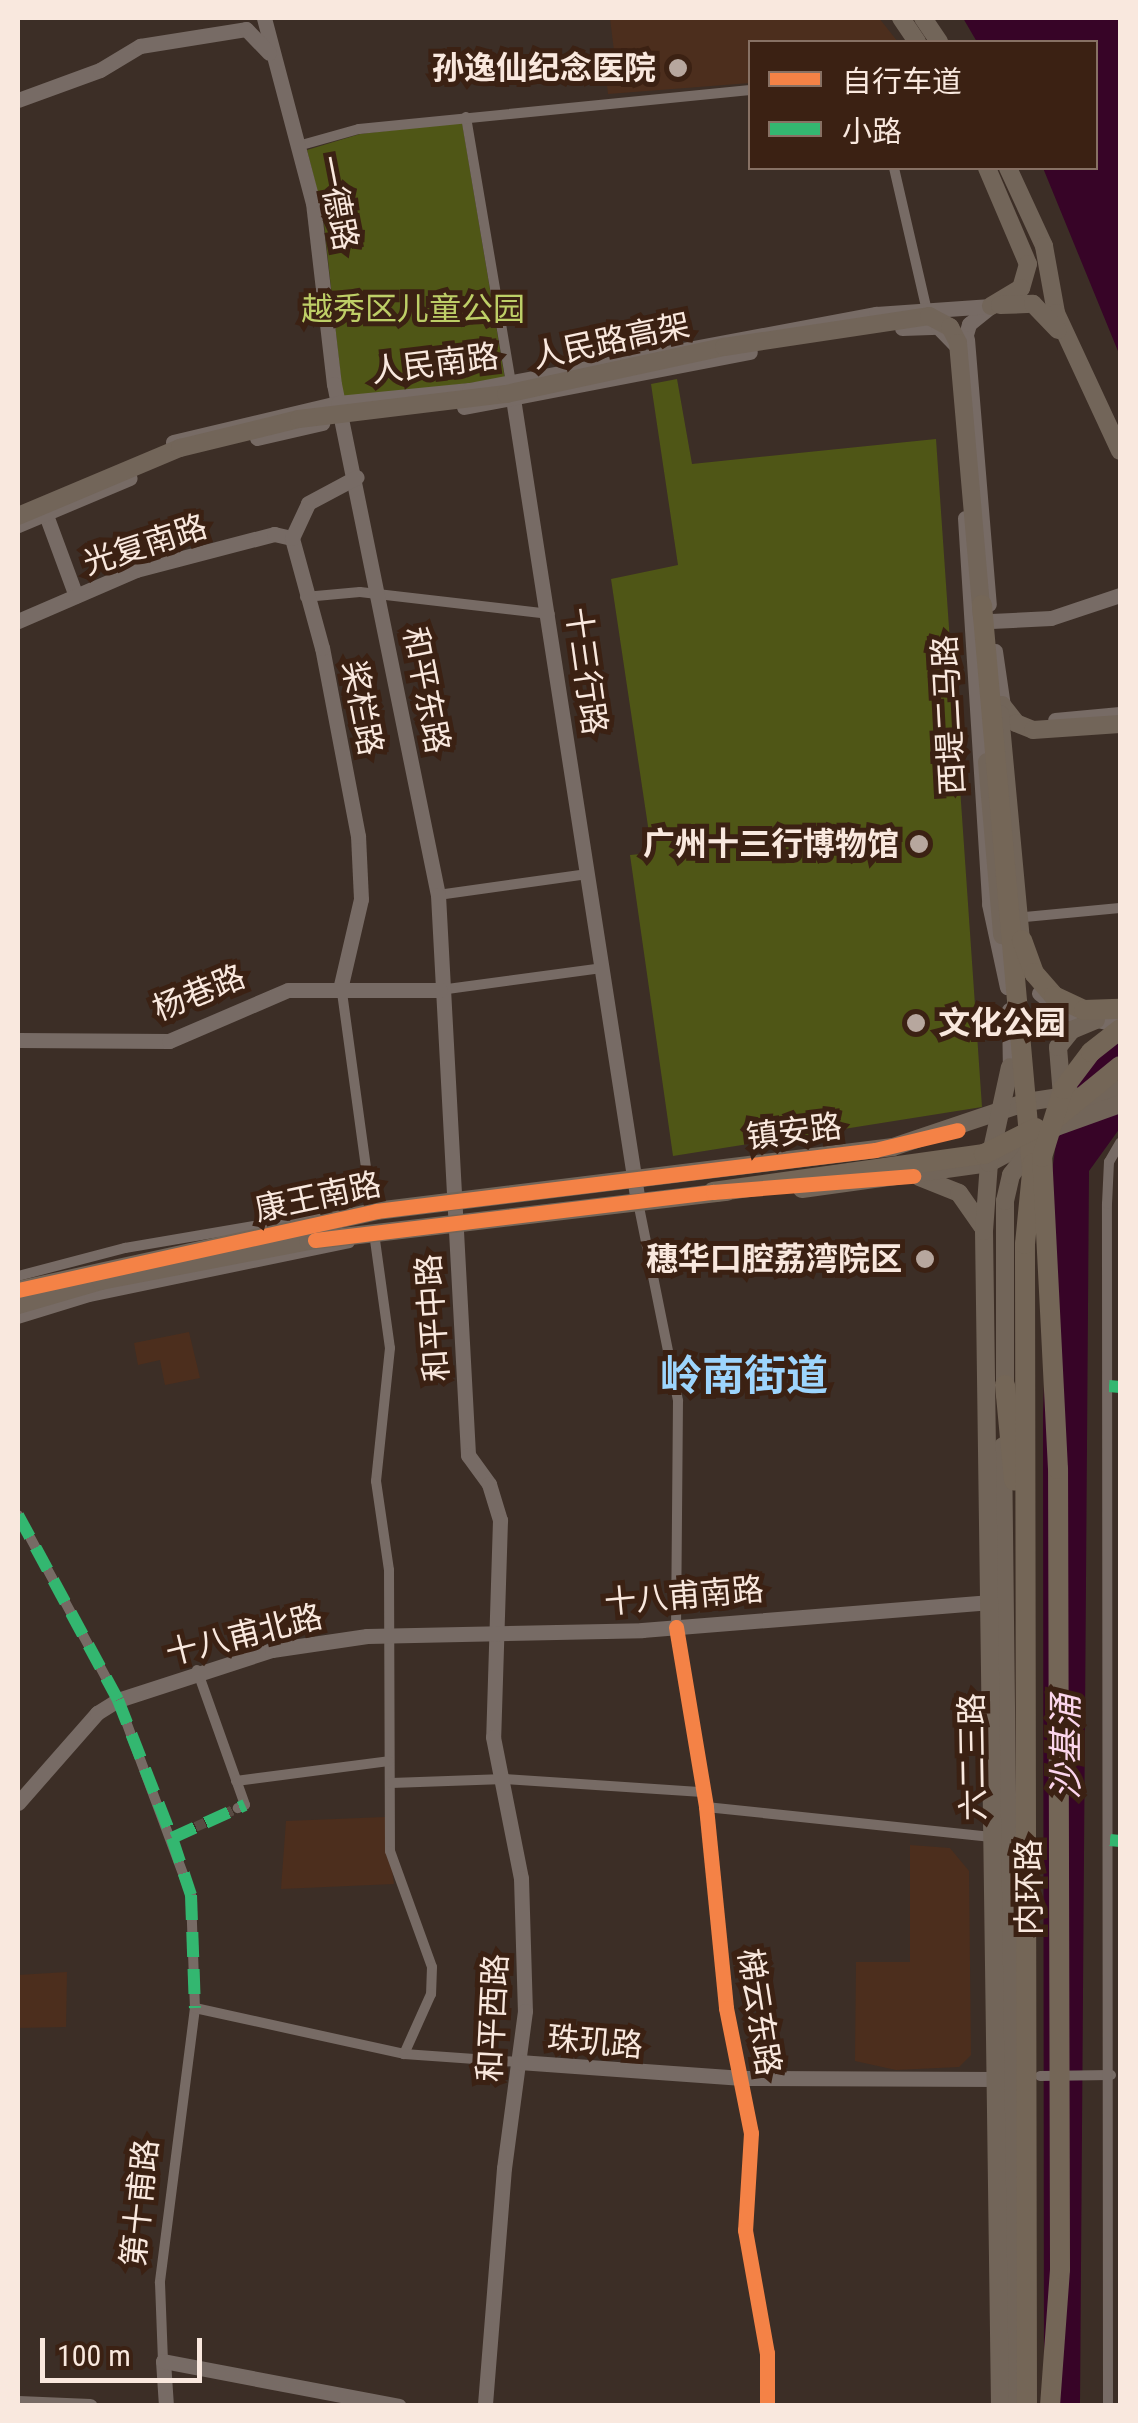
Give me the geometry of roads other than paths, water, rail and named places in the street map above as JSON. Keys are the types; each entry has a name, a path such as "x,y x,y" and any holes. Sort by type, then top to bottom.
{"highway":[{"path":"986,613 1033,1190 1052,1336"},
{"path":"1024,940 1034,973 1054,996 1084,1010 1120,1013"},
{"name":"内环路","path":"1050,2406 1060,2231 1052,1336 1042,1192 1046,1131 1074,1072 1120,1027"},
{"path":"714,1192 842,1170 952,1158 1010,1144 1116,1078"},
{"path":"1026,1728 1025,1244 1032,1169 1050,1124 1116,1078"},
{"path":"1005,1385 1026,1728"},
{"name":"内环路","path":"1026,1728 1026,2406"}],"main road":[{"path":"900,18 916,40"},
{"path":"923,18 938,40"},
{"path":"989,170 1028,264 1022,288 991,306"},
{"path":"1009,170 1044,246 1056,313 1120,451"},
{"path":"991,306 1040,308 1072,351"},
{"name":"人民路高架","path":"18,516 180,448 299,418 506,394 710,350 930,316 950,327 958,343 986,613"},
{"path":"952,1158 1005,1136 1026,1105 1031,1076 1024,940 986,613"},
{"path":"986,613 992,846 1006,975"},
{"path":"995,684 1010,719 1023,728 1120,724"},
{"path":"1062,1096 1058,1048 1072,1030 1096,1020"},
{"path":"958,1130 986,1110 1010,1067"},
{"name":"六二三路","path":"1010,1067 1006,1114 989,1163 984,1231 994,1266 1005,1385 1002,1696 1014,2406"},
{"path":"1066,1120 1116,1078"},
{"name":"镇安路","path":"634,1180 875,1150 958,1130 1116,1078"},
{"path":"1066,1120 1120,1104"},
{"name":"镇安路","path":"638,1202 913,1176 989,1163 1066,1120"},
{"name":"六二三路","path":"1000,2406 988,1602 994,1266 1011,1176 1026,1151 1066,1120"},
{"path":"913,1176 959,1193 984,1231"},
{"name":"康王南路","path":"18,1290 376,1211 634,1180"},
{"name":"康王南路","path":"18,1305 122,1276 375,1232 455,1226 638,1202"}],"street":[{"path":"18,100 100,70 140,46 236,29 252,18"},
{"name":"一德路","path":"264,18 317,224 338,402"},
{"path":"236,29 260,38 279,74"},
{"path":"298,146 359,129 748,90"},
{"path":"466,117 510,383"},
{"path":"894,170 926,308"},
{"path":"960,350 969,324 991,306"},
{"name":"人民南路","path":"18,507 186,438 338,402 510,383 710,341 926,308 991,306"},
{"name":"人民南路","path":"18,525 186,456 345,420 514,402 728,356 891,329 932,326 960,350"},
{"name":"西堤二马路","path":"960,350 986,613 1006,724 1024,940 1034,983 1045,1000 1096,1020"},
{"name":"西堤二马路","path":"960,350 990,904 1006,975 1010,1067"},
{"name":"十三行路","path":"510,383 550,614 638,1202"},
{"name":"和平东路","path":"338,402 357,477 438,895 440,990"},
{"path":"292,538 308,503 357,477"},
{"path":"46,515 76,596"},
{"name":"光复南路","path":"18,621 136,570 274,534 292,538"},
{"name":"桨栏路","path":"292,538 304,598 322,648 360,860 361,899 341,986"},
{"path":"304,598 331,592 380,595 550,614"},
{"path":"986,613 1051,618 1120,595"},
{"path":"975,677 992,750 1006,975"},
{"path":"992,750 1006,724 1120,714"},
{"path":"438,895 588,874"},
{"path":"1025,917 1120,908"},
{"path":"1024,940 1041,972 1065,993 1087,1002 1120,1001"},
{"path":"440,990 602,968"},
{"path":"341,986 376,1211"},
{"name":"杨巷路","path":"18,1040 169,1041 265,996 341,986 440,990"},
{"name":"和平中路","path":"440,990 468,1454 489,1484 500,1520 498,1634"},
{"path":"1096,1020 1120,1013"},
{"path":"1096,1020 1120,1027"},
{"path":"1006,1114 1019,1130 1066,1120"},
{"path":"1108,2406 1116,2345 1116,2092 1111,2075 1115,1386 1109,1162 1120,1143"},
{"name":"梯云东路","path":"638,1202 679,1412 676,1627 706,1806 726,2008 751,2133 745,2230 767,2352 767,2406"},
{"name":"康王南路","path":"18,1276 124,1248 336,1212 376,1211"},
{"path":"375,1232 390,1348 376,1481 388,1556 390,1852 432,1967 431,1994 404,2054"},
{"name":"康王南路","path":"18,1320 120,1290 320,1252 375,1232"},
{"name":"第十甫路","path":"18,1515 118,1700 176,1836 191,1896 194,2008 161,2268 166,2406"},
{"name":"十八甫南路","path":"386,1635 676,1627 988,1602"},
{"name":"和平西路","path":"485,2406 519,2062 525,1944 506,1779 493,1737 498,1634"},
{"name":"十八甫北路","path":"18,1803 97,1712 118,1700 196,1669 308,1643 386,1635"},
{"path":"196,1669 236,1781 241,1806"},
{"path":"236,1781 388,1761"},
{"path":"391,1783 506,1779 703,1792"},
{"path":"706,1806 991,1837"},
{"name":"珠玑路","path":"194,2008 404,2054 742,2078 997,2079"},
{"path":"1041,2076 1111,2075"},
{"path":"164,2361 398,2406"},
{"path":"18,2403 90,2406"}],"water":[{"path":"963,18 1120,18 1120,356 1044,170 1098,170 1098,40 976,40"},
{"name":"沙基涌","path":"1120,1041 1120,1128 1089,1171 1080,2405 1044,2406 1043,1414 1051,1179 1066,1070 1085,1050"}],"tunnel":[{"path":"182,1833 238,1808"}],"place":[{"name":"孙逸仙纪念医院","path":"678,68"},
{"name":"广州十三行博物馆","path":"919,844"},
{"name":"文化公园","path":"916,1023"},
{"name":"穗华口腔荔湾院区","path":"925,1259"}],"district":[{"name":"岭南街道","path":"744,1376"}],"park label":[{"name":"越秀区儿童公园","path":"413,309"}]}
